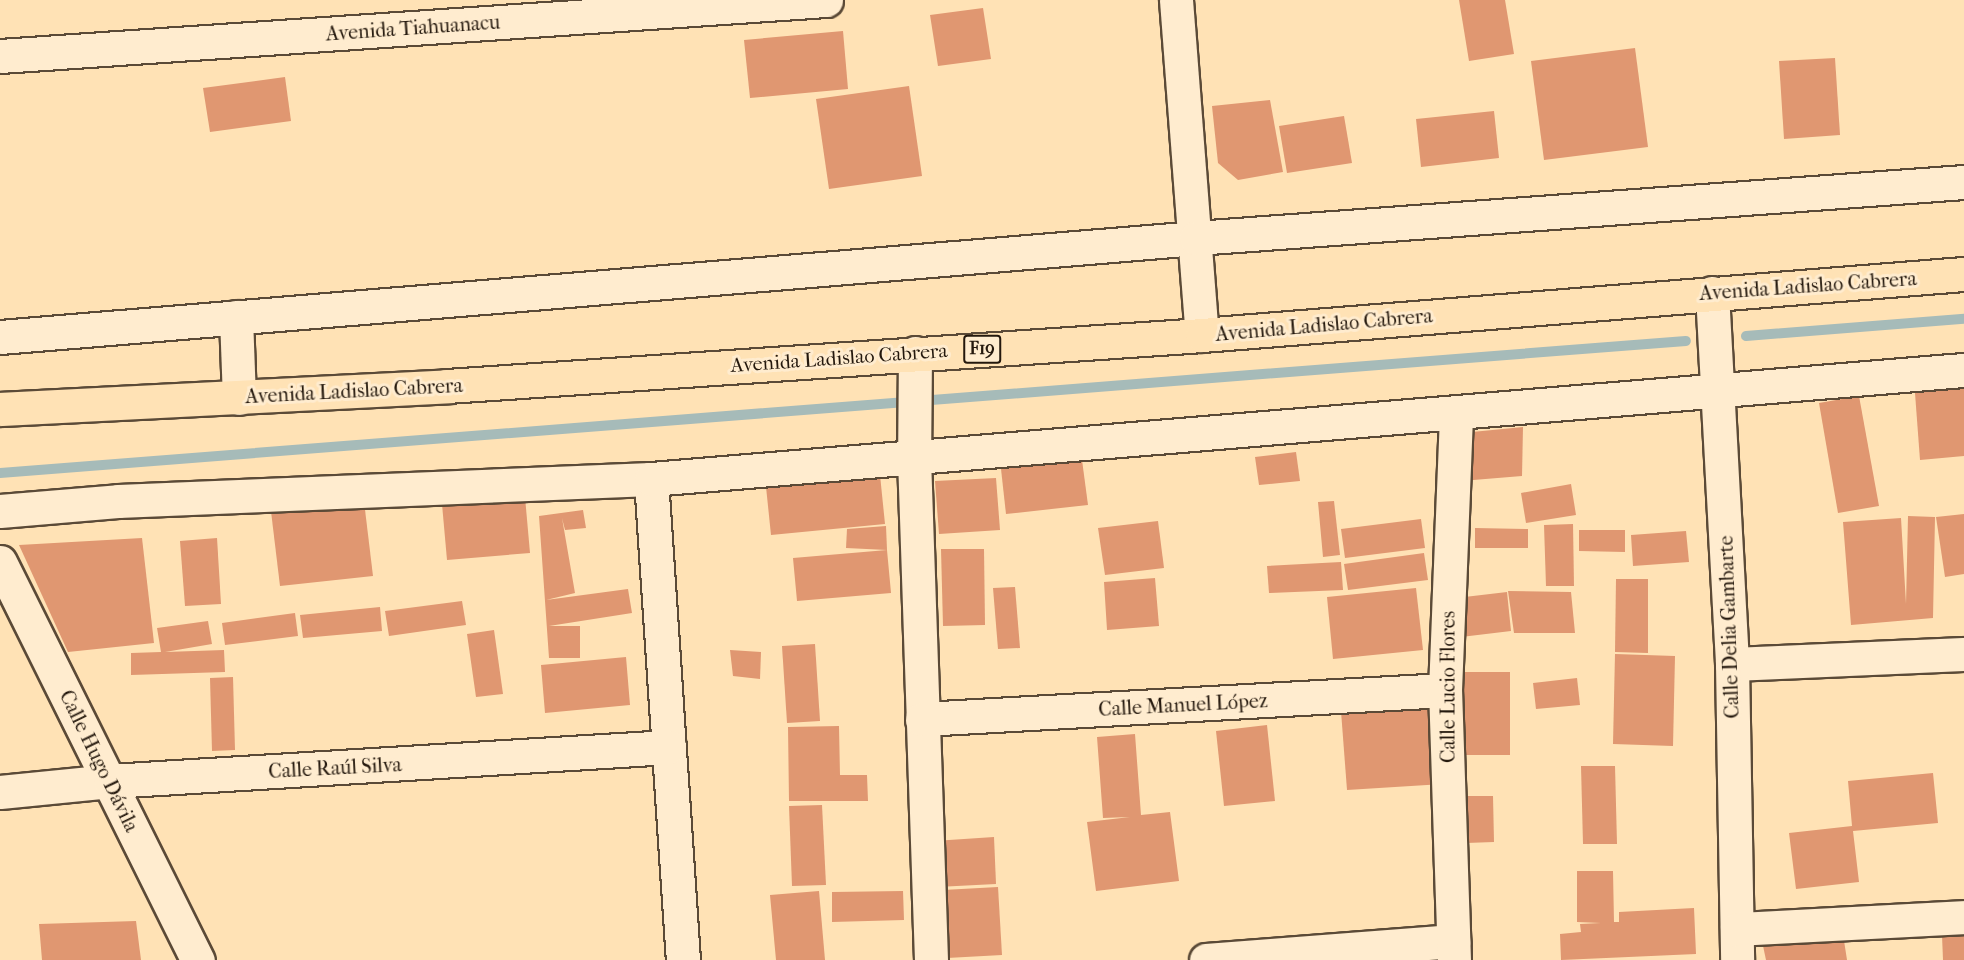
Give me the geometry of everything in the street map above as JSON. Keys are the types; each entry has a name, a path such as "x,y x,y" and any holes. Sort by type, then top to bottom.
{"highway":[{"name":"Avenida Ladislao Cabrera","path":"0,409 915,367 1202,335 1964,274"}],"street":[{"name":"Avenida Tiahuanacu","path":"0,56 826,0"},
{"path":"1176,0 1202,335"},
{"path":"0,337 1196,238 1964,182"},
{"name":"Calle Delia Gambarte","path":"1712,294 1720,390 1732,664 1737,945"},
{"path":"236,318 239,398"},
{"path":"915,367 914,458 931,960"},
{"path":"0,511 118,501 651,479 1456,414 1964,370"},
{"name":"Calle Lucio Flores","path":"1453,951 1445,690 1456,414"},
{"path":"651,479 683,960"},
{"name":"Calle Hugo Dávila","path":"0,562 198,960"},
{"path":"1732,664 1964,654"},
{"name":"Calle Manuel López","path":"922,719 1445,690"},
{"name":"Calle Raúl Silva","path":"0,792 110,781 669,747"},
{"path":"1737,945 1964,916"},
{"path":"1206,960 1453,951"}],"building":[{"path":"1459,0 1505,0 1514,54 1469,61"},
{"path":"983,8 991,59 938,66 930,15"},
{"path":"843,31 848,89 750,98 744,40"},
{"path":"1635,48 1648,147 1544,160 1531,61"},
{"path":"1835,58 1840,135 1784,139 1779,61"},
{"path":"285,77 291,121 210,132 203,88"},
{"path":"909,86 922,176 829,189 816,99"},
{"path":"1270,100 1283,172 1238,180 1218,163 1212,106"},
{"path":"1494,111 1499,158 1421,167 1416,119"},
{"path":"1344,116 1352,163 1287,173 1279,126"},
{"path":"1964,386 1964,456 1920,460 1915,393"},
{"path":"1859,396 1879,506 1838,513 1819,403"},
{"path":"1523,427 1522,476 1461,481 1462,433"},
{"path":"1296,452 1300,481 1259,485 1255,457"},
{"path":"1082,460 1088,505 1006,514 1001,469"},
{"path":"879,465 885,524 771,535 765,477"},
{"path":"996,478 1000,530 939,534 935,481"},
{"path":"1571,484 1576,515 1526,523 1521,493"},
{"path":"363,493 373,576 280,586 270,503"},
{"path":"525,497 530,553 447,560 442,504"},
{"path":"1334,501 1340,555 1323,557 1318,502"},
{"path":"583,510 586,528 565,530 562,518 575,593 546,600 628,589 632,613 549,626 580,626 580,658 549,658 539,516"},
{"path":"1964,514 1964,574 1945,577 1936,517"},
{"path":"1908,516 1935,517 1933,618 1851,625 1843,522 1901,518 1906,604"},
{"path":"1421,519 1425,548 1345,558 1341,529"},
{"path":"1158,521 1164,568 1105,575 1098,528"},
{"path":"1573,524 1574,586 1546,586 1544,525"},
{"path":"886,526 887,550 846,548 847,529"},
{"path":"1475,528 1528,529 1528,548 1475,548"},
{"path":"1579,530 1625,530 1625,552 1579,551"},
{"path":"1686,531 1689,562 1633,566 1631,535"},
{"path":"142,538 154,643 68,652 19,545"},
{"path":"217,538 221,604 185,606 180,541"},
{"path":"941,549 984,549 985,625 943,626"},
{"path":"887,550 891,593 797,601 793,558"},
{"path":"1424,553 1428,580 1348,590 1344,564"},
{"path":"1341,562 1343,590 1269,593 1267,566"},
{"path":"1155,578 1159,626 1107,630 1104,582"},
{"path":"1616,579 1648,579 1648,653 1615,652"},
{"path":"1015,587 1020,648 998,649 993,588"},
{"path":"1416,588 1423,650 1333,659 1327,597"},
{"path":"1508,591 1571,592 1575,633 1514,633"},
{"path":"1507,592 1511,631 1461,637 1456,598"},
{"path":"462,601 466,625 389,636 385,611"},
{"path":"380,607 382,631 303,638 300,615"},
{"path":"295,613 298,636 225,645 222,623"},
{"path":"208,621 212,644 165,652 224,650 225,672 131,675 131,653 161,652 157,628"},
{"path":"494,630 503,694 476,697 467,634"},
{"path":"815,644 820,721 787,723 782,646"},
{"path":"730,650 761,652 760,679 733,676"},
{"path":"1615,654 1675,656 1673,746 1613,744"},
{"path":"626,657 630,705 545,713 541,665"},
{"path":"1462,672 1510,672 1510,755 1462,755"},
{"path":"233,677 235,750 212,751 210,678"},
{"path":"1577,678 1580,705 1536,709 1533,683"},
{"path":"1436,704 1443,784 1347,790 1341,711"},
{"path":"1267,725 1275,801 1224,806 1216,731"},
{"path":"839,726 840,775 867,775 868,801 789,801 788,727"},
{"path":"1135,734 1141,815 1170,812 1179,881 1096,891 1087,822 1130,817 1103,818 1097,737"},
{"path":"1581,766 1615,766 1617,844 1583,844"},
{"path":"1933,773 1938,823 1853,831 1859,882 1796,889 1789,833 1852,826 1848,781"},
{"path":"1466,796 1493,796 1494,842 1466,843"},
{"path":"822,805 826,885 792,886 789,806"},
{"path":"994,837 996,884 937,887 934,841"},
{"path":"1577,871 1613,871 1614,922 1619,922 1619,912 1694,908 1696,954 1561,960 1560,934 1581,932 1580,924 1601,923 1577,922"},
{"path":"998,887 1002,955 947,958 943,890"},
{"path":"819,891 825,960 776,960 770,895"},
{"path":"903,891 904,920 832,922 832,892"},
{"path":"136,921 141,960 42,960 39,924"},
{"path":"1842,928 1847,960 1766,960 1762,941"},
{"path":"1964,934 1964,960 1943,960 1942,935"}],"waterway":[{"path":"1746,336 1964,319"},
{"path":"0,473 1686,341"}]}
